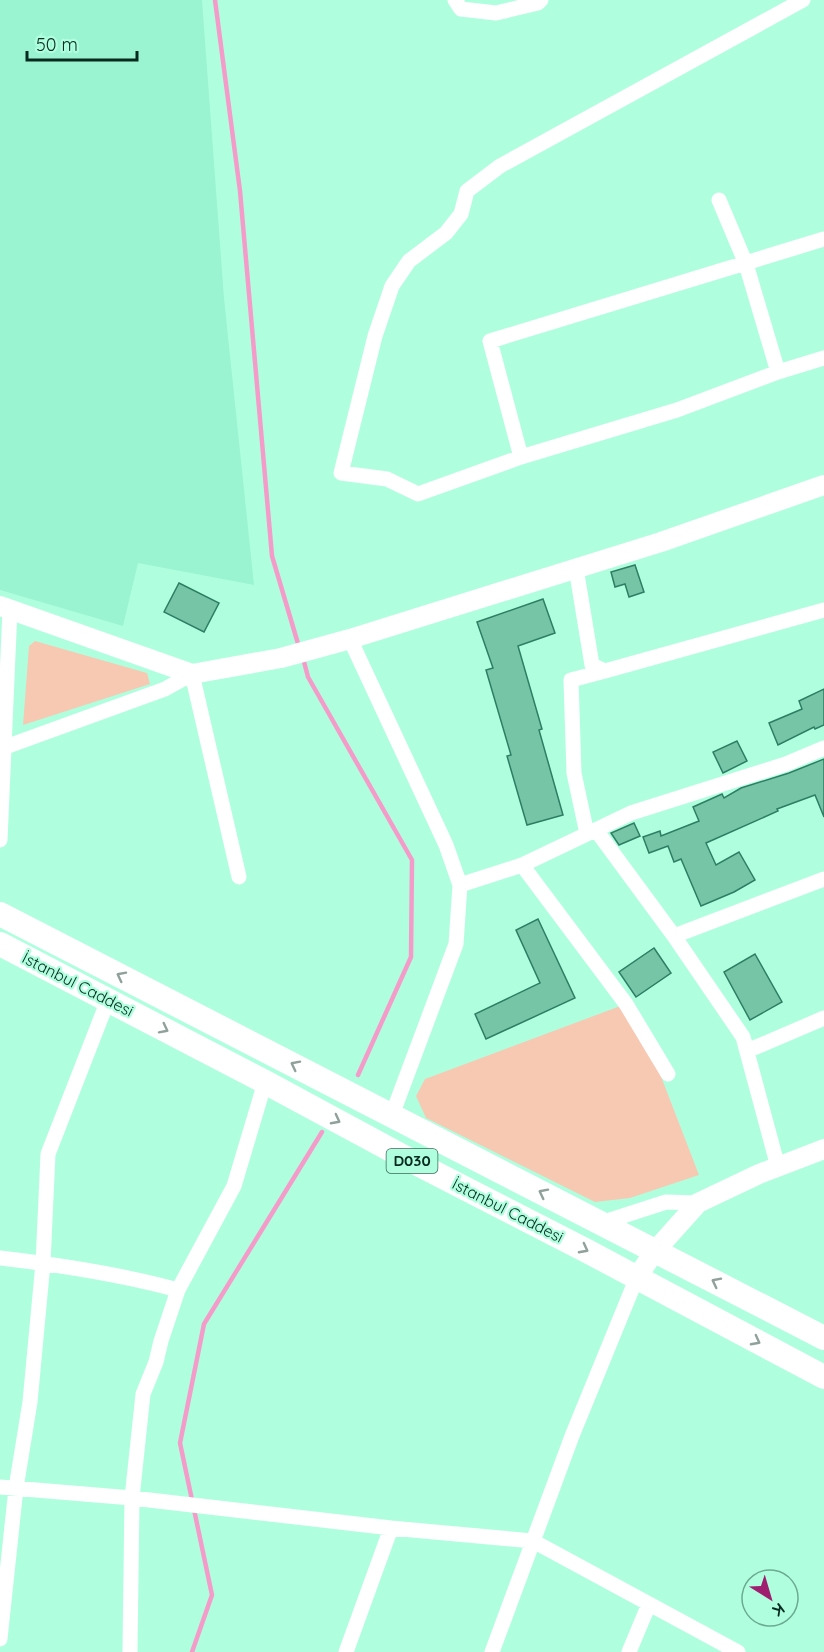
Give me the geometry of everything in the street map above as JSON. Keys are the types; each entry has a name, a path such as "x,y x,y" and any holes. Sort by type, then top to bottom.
{"main road":[{"name":"İstanbul Caddesi","path":"0,914 824,1338"},
{"name":"İstanbul Caddesi","path":"0,944 824,1377"}],"street":[{"path":"455,0 461,9 496,13 538,3 541,0"},
{"path":"803,0 500,166 467,191 461,214 446,233 409,261 392,286 375,336 341,473 387,479 418,494 521,457 677,410 778,372 824,358"},
{"path":"719,200 746,264 778,372"},
{"path":"521,457 490,341 824,239"},
{"path":"2,748 165,689 192,674 281,658 342,641 661,542 824,485"},
{"path":"576,568 592,665 605,671"},
{"path":"0,840 5,607 192,674"},
{"path":"778,1167 743,1037 674,936 592,832 574,773 571,680 824,610"},
{"path":"342,641 446,845 460,885 456,944 392,1114"},
{"path":"192,674 239,877"},
{"path":"460,885 522,865 631,813 786,764 824,748"},
{"path":"522,865 626,1004 668,1074"},
{"path":"674,936 824,879"},
{"path":"0,1638 8,1487 30,1402 43,1263 48,1154 108,1000"},
{"path":"747,1051 824,1018"},
{"path":"130,1652 132,1498 143,1394 156,1362 178,1290 234,1186 266,1082"},
{"path":"492,1652 572,1436 637,1278 655,1251 698,1203 824,1149"},
{"path":"601,1223 666,1202 698,1203"},
{"path":"0,1258 141,1280 178,1290"},
{"path":"8,1487 533,1541 738,1652"},
{"path":"346,1652 391,1528"},
{"path":"629,1652 649,1604"}],"shaded area":[{"path":"0,0 202,0 224,298 254,585 138,563 123,626 0,590"},
{"path":"35,641 147,673 150,684 23,725 29,646"},
{"path":"623,1005 657,1066 699,1175 630,1198 595,1202 426,1118 416,1096 425,1079"}],"building":[{"path":"635,565 644,592 629,597 625,584 615,587 611,572"},
{"path":"179,583 219,603 204,632 164,612"},
{"path":"543,599 555,633 518,646 542,729 539,730 563,815 527,825 507,756 511,755 486,670 493,668 477,622"},
{"path":"824,689 824,725 815,729 814,727 778,745 769,723 802,709 799,701"},
{"path":"737,741 747,761 723,773 713,752"},
{"path":"824,759 824,817 815,795 777,809 778,811 706,843 716,865 739,852 755,880 734,892 701,906 681,859 674,862 668,846 649,853 643,837 660,831 661,836 699,821 693,807 722,794 724,798 741,788"},
{"path":"634,823 640,836 619,845 611,833"},
{"path":"538,919 575,998 486,1039 475,1014 540,983 516,930"},
{"path":"654,948 671,973 636,997 619,972"},
{"path":"755,954 782,1002 750,1020 724,972"}],"waterway":[{"path":"215,0 240,191 272,556 299,647"},
{"path":"303,658 308,677 412,860 411,957 358,1075"},
{"path":"192,1652 212,1595 180,1443 204,1324 322,1132"}]}
